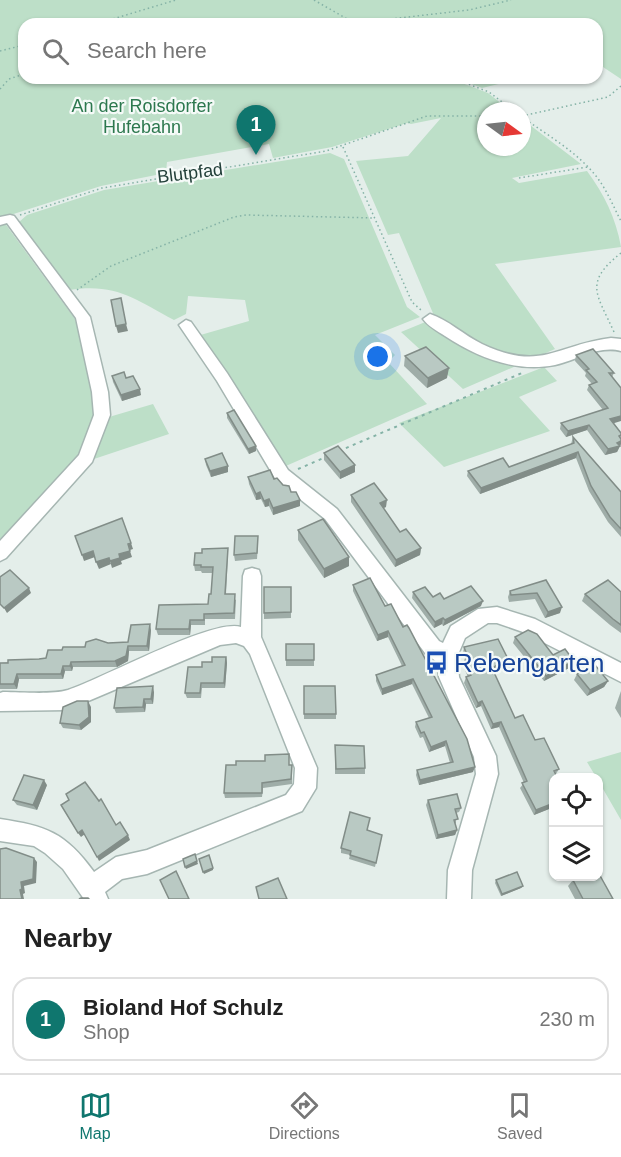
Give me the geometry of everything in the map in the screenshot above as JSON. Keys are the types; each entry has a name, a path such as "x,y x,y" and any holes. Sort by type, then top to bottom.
{"street":[{"path":"0,553 86,458 102,415 100,392 83,317 5,220"},
{"path":"430,319 448,332 516,362 536,364 605,342 620,344"},
{"path":"186,326 222,377 282,475 331,513 432,647 447,657"},
{"path":"0,830 36,836 68,857 94,893 116,869 147,862 294,803 305,788 306,768 258,649 251,639 252,576"},
{"path":"459,899 460,870 487,774 485,756 449,677 447,657 458,632 485,615 496,615 528,625 621,673"},
{"path":"3,702 67,700 165,657 220,636 236,634 251,639"}],"path":[{"path":"116,18 176,0"},
{"path":"314,0 346,18"},
{"path":"404,18 469,10 511,0"},
{"path":"0,51 18,46"},
{"path":"0,89 9,79 18,76"},
{"path":"468,84 489,92 502,102"},
{"path":"531,115 608,97 621,86"},
{"name":"Blutpfad","path":"5,220 102,188 147,178 243,166 344,147 428,116 477,116"},
{"path":"531,124 588,167 604,187 621,221"},
{"path":"344,147 412,302 430,319"},
{"path":"519,178 588,167"},
{"path":"67,297 111,266 234,217 246,215 375,218"},
{"path":"620,344 597,291 602,269 621,253"},
{"path":"282,475 533,369 536,364"}],"green space":[{"name":"An der Roisdorfer Hufebahn","path":"0,0 621,0 621,79 603,67 603,18 18,18 18,84 465,84 488,93 500,102 477,102 477,156 531,156 531,126 581,164 512,178 519,183 587,171 608,207 621,247 495,264 555,349 463,389 401,332 435,318 399,233 388,235 356,161 408,156 441,118 407,123 332,147 273,158 269,144 167,162 166,172 161,174 101,186 1,218 75,319 95,392 94,417 109,417 153,404 169,434 70,467 0,539"},
{"path":"472,84 499,84 482,88"},
{"path":"330,153 344,159 407,307 420,317 375,335 395,355 388,362 427,404 279,469 197,336 249,321 245,300 188,296 186,314 174,320 124,294 100,289 69,290 19,222 27,215 104,190"},
{"path":"544,367 557,381 519,397 550,431 444,467 399,423"},
{"path":"621,752 621,820 603,789 603,773 594,773 587,762"}],"building":[{"path":"121,298 126,324 116,326 111,300"},
{"path":"426,347 449,368 428,378 405,356"},
{"path":"593,349 614,373 609,373 621,388 621,416 610,419 621,433 619,436 621,441 617,443 620,446 608,449 589,425 568,431 561,423 608,408 589,385 597,382 576,355"},
{"path":"124,372 126,378 133,376 140,389 121,395 112,376"},
{"path":"234,410 256,446 248,449 227,413"},
{"path":"573,437 621,492 621,529 610,517 591,486 578,452 481,488 468,471 503,458 509,467 574,443"},
{"path":"338,446 355,465 340,472 324,453"},
{"path":"222,453 228,466 210,471 205,459"},
{"path":"270,470 274,479 277,478 283,485 289,486 291,492 296,492 300,500 273,508 269,499 264,501 260,492 256,494 248,477"},
{"path":"374,483 387,500 380,503 400,532 406,529 421,548 396,560 351,495"},
{"path":"122,518 131,543 128,544 130,551 119,554 120,558 110,561 109,558 96,562 93,551 82,555 75,536"},
{"path":"323,519 349,557 324,569 298,530"},
{"path":"235,536 258,536 257,553 234,555"},
{"path":"228,548 225,594 235,594 234,613 204,614 204,620 190,620 189,629 156,629 159,605 208,604 213,567 194,565 195,553 202,553 202,549"},
{"path":"10,570 29,588 4,608 0,604 0,577"},
{"path":"370,578 385,606 391,604 403,627 407,625 409,628 467,739 475,767 420,780 417,770 453,762 446,741 431,747 424,732 421,733 416,722 432,717 413,679 382,689 376,675 405,665 388,631 378,635 353,585"},
{"path":"546,580 562,607 548,612 537,593 511,595 510,591"},
{"path":"608,580 621,592 621,625 585,594"},
{"path":"471,586 483,601 445,620 443,618 435,622 413,592 425,587 433,597 440,593 444,599"},
{"path":"264,587 291,587 291,612 264,613"},
{"path":"150,624 147,646 128,646 126,656 115,661 71,662 70,666 63,666 61,674 17,674 14,684 0,684 0,663 8,663 8,660 46,658 48,650 85,647 86,642 96,639 108,643 128,642 131,625"},
{"path":"528,630 537,634 553,655 565,649 574,661 546,676 515,637"},
{"path":"498,639 508,659 492,668 515,718 523,715 535,740 544,738 559,769 554,771 555,773 549,773 549,805 536,810 522,783 527,781 501,722 493,724 482,701 478,703 466,677 471,675 466,663 468,662 464,647"},
{"path":"286,644 314,644 314,660 286,660"},
{"path":"212,657 226,657 224,683 201,683 200,693 185,693 188,667 202,667 202,662 212,662"},
{"path":"595,665 608,681 590,690 577,674"},
{"path":"153,686 151,699 144,699 143,707 114,708 117,688"},
{"path":"304,686 335,686 336,714 304,714"},
{"path":"77,701 88,701 89,717 79,725 60,723 63,707"},
{"path":"335,745 364,746 365,768 336,769"},
{"path":"289,754 289,765 292,765 291,779 262,783 262,793 224,793 226,765 236,765 236,761 265,761 265,755"},
{"path":"24,775 44,780 33,805 13,800"},
{"path":"85,782 99,801 101,799 116,825 120,822 128,835 97,857 82,830 78,833 61,805 69,800 66,794"},
{"path":"457,794 461,808 455,809 458,819 454,820 457,830 438,835 428,800"},
{"path":"350,812 370,818 367,830 382,835 376,863 350,855 351,851 341,848"},
{"path":"6,848 34,858 33,879 21,882 22,899 0,899 0,849"},
{"path":"195,854 197,861 185,867 183,859"},
{"path":"209,855 213,868 203,872 199,859"},
{"path":"176,871 189,899 169,899 160,880"},
{"path":"517,872 523,886 502,894 496,880"},
{"path":"278,878 287,899 259,899 256,887"},
{"path":"574,881 603,881 613,899 583,899"}],"place":[{"name":"Bioland Hof Schulz","path":"256,155"},
{"name":"Rebengarten","path":"436,663"}]}
